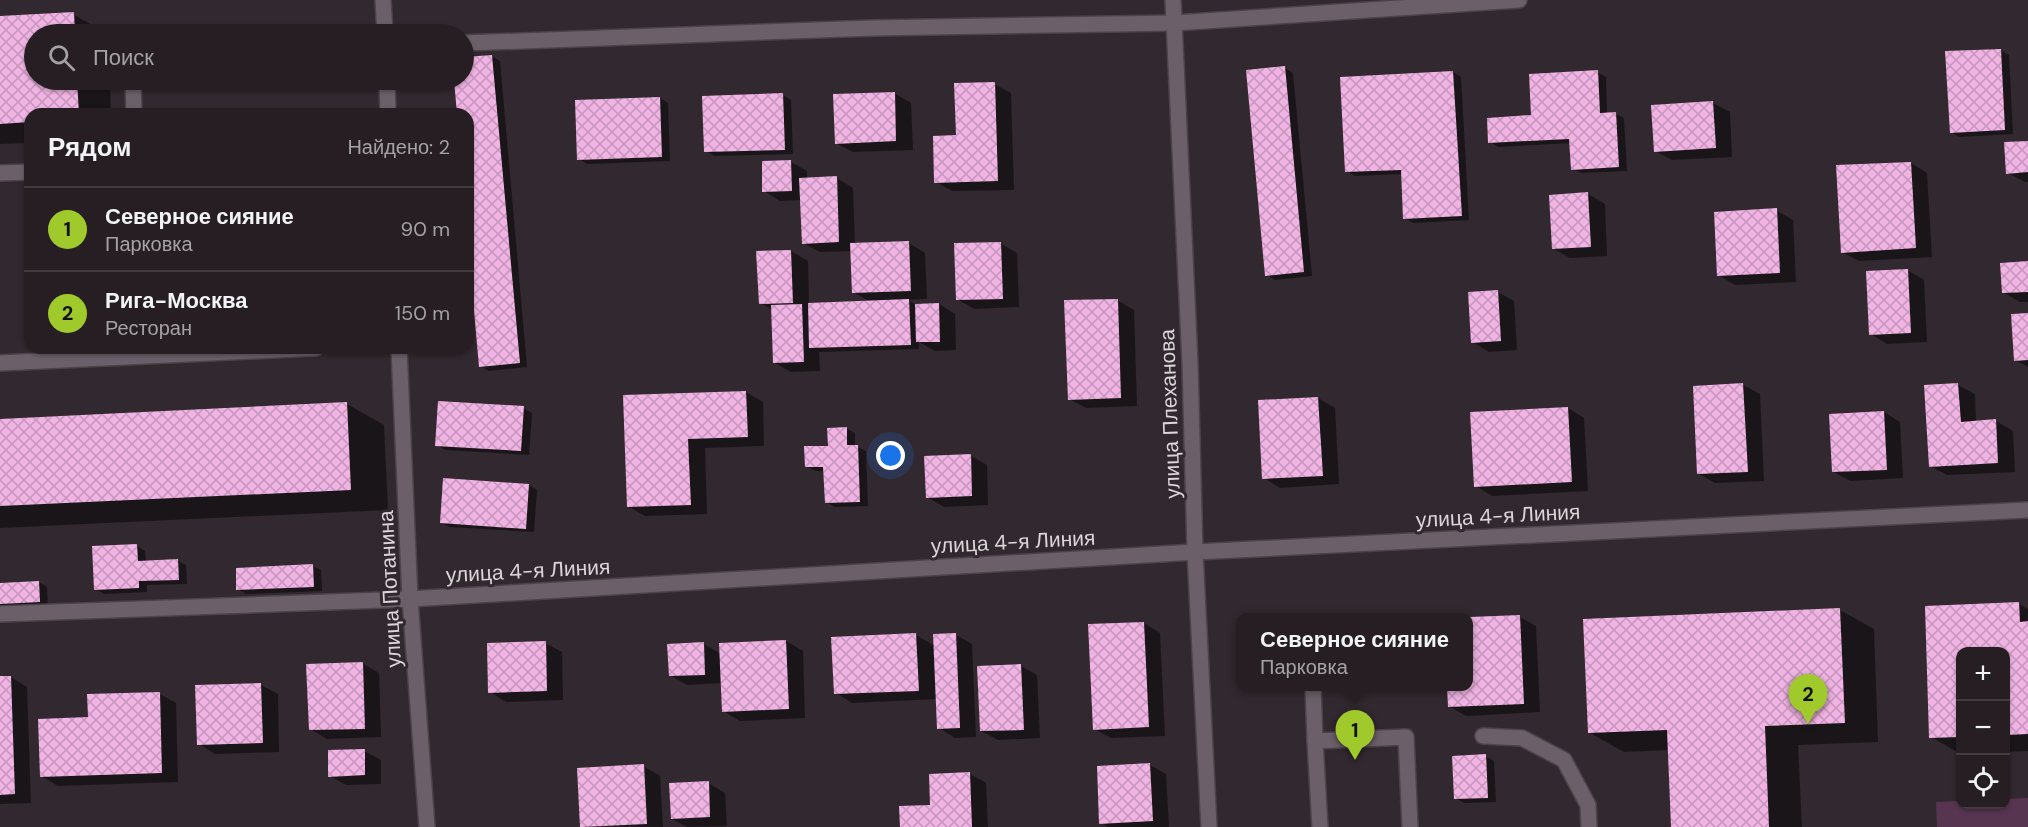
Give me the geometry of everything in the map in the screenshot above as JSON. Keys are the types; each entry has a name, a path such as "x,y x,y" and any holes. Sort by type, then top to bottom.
{"street":[{"path":"383,0 384,24"},
{"name":"улица Плеханова","path":"1173,0 1190,363 1195,552 1209,827"},
{"path":"474,43 873,28 1174,23 1519,0"},
{"path":"133,90 134,108"},
{"path":"387,90 388,108"},
{"path":"0,173 24,172"},
{"path":"0,363 119,354"},
{"name":"улица Потанина","path":"399,354 410,599 427,827"},
{"name":"улица 4-я Линия","path":"0,614 410,599 1195,552 2028,510"},
{"path":"1312,691 1320,827"},
{"path":"1483,736 1521,738 1564,760 1588,805 1590,827"},
{"path":"1315,741 1406,737 1410,827"}],"shaded area":[{"path":"2028,798 2028,827 1937,827 1936,802 1956,801 1956,809 2010,809 2010,799"}],"building":[{"path":"74,12 75,24 24,24 24,90 78,90 79,108 24,108 24,122 0,124 0,16"},
{"path":"2001,49 2005,130 1950,133 1945,51"},
{"path":"492,55 520,363 479,367 474,310 474,108 456,108 455,90 474,90 474,56"},
{"path":"1285,66 1304,272 1265,276 1246,70"},
{"path":"1598,70 1600,113 1616,112 1619,167 1571,170 1569,139 1488,143 1487,118 1531,115 1529,74"},
{"path":"1453,71 1462,216 1403,219 1401,170 1345,172 1340,77"},
{"path":"995,82 998,181 934,183 933,136 956,135 954,83"},
{"path":"895,92 896,141 835,144 833,94"},
{"path":"783,93 785,150 704,152 702,96"},
{"path":"660,97 662,157 577,160 575,100"},
{"path":"1713,101 1716,148 1654,152 1651,105"},
{"path":"2028,141 2028,172 2006,174 2004,142"},
{"path":"791,160 792,191 762,192 762,161"},
{"path":"1911,162 1916,248 1841,253 1836,165"},
{"path":"837,176 839,242 802,244 799,178"},
{"path":"1588,192 1591,247 1552,249 1549,195"},
{"path":"1777,208 1780,273 1717,276 1714,212"},
{"path":"909,241 911,291 852,293 850,243"},
{"path":"1001,242 1003,299 956,300 954,243"},
{"path":"791,250 793,303 759,304 756,251"},
{"path":"2028,261 2028,292 2002,293 2000,263"},
{"path":"1908,269 1911,333 1869,335 1866,271"},
{"path":"1498,290 1501,341 1471,343 1468,292"},
{"path":"909,299 911,345 809,348 808,303"},
{"path":"1118,299 1121,398 1068,400 1064,300"},
{"path":"939,303 940,342 916,342 915,304"},
{"path":"802,304 804,362 773,363 771,305"},
{"path":"2028,313 2028,360 2014,361 2011,314"},
{"path":"1743,383 1748,472 1697,474 1693,386"},
{"path":"1958,383 1961,422 1996,419 1998,463 1929,467 1924,385"},
{"path":"746,391 748,437 688,439 691,505 627,507 623,395"},
{"path":"1318,397 1323,476 1262,479 1258,400"},
{"path":"438,401 524,406 521,451 435,446"},
{"path":"347,402 351,490 0,506 0,419"},
{"path":"1568,407 1572,482 1474,487 1470,412"},
{"path":"1884,411 1887,470 1832,472 1829,414"},
{"path":"847,427 847,445 858,445 860,502 825,503 823,467 805,467 804,446 828,446 827,428"},
{"path":"971,454 972,496 926,498 924,456"},
{"path":"443,478 529,484 526,529 440,523"},
{"path":"137,544 138,561 178,559 179,580 139,581 139,588 94,590 92,546"},
{"path":"313,564 314,587 236,590 236,568"},
{"path":"39,581 40,602 0,604 0,583"},
{"path":"2019,602 2020,622 2028,621 2028,734 2010,735 2010,647 1956,647 1956,737 1929,738 1925,606"},
{"path":"1840,608 1845,723 1765,726 1769,827 1671,827 1667,730 1588,733 1583,619"},
{"path":"1520,615 1524,704 1448,707 1447,691 1473,691 1473,617"},
{"path":"1144,622 1149,727 1093,730 1088,624"},
{"path":"916,633 919,691 834,694 831,637"},
{"path":"956,633 960,728 937,729 933,634"},
{"path":"786,640 789,709 722,712 719,643"},
{"path":"546,641 547,691 488,693 487,643"},
{"path":"704,642 705,675 669,676 667,644"},
{"path":"363,662 365,729 309,730 306,664"},
{"path":"1021,664 1024,730 980,731 977,666"},
{"path":"0,676 11,676 15,794 0,795"},
{"path":"261,683 263,743 197,745 195,685"},
{"path":"160,692 162,773 40,777 38,719 88,717 87,694"},
{"path":"365,749 365,775 328,777 328,750"},
{"path":"1486,754 1488,798 1454,799 1452,756"},
{"path":"1150,763 1153,821 1099,824 1097,766"},
{"path":"644,764 647,824 580,827 577,768"},
{"path":"970,772 972,827 900,827 899,806 930,805 929,774"},
{"path":"709,781 710,817 671,819 669,783"}],"place":[{"name":"Рига-Москва","path":"1808,724"},
{"name":"Северное сияние","path":"1355,760"}]}
